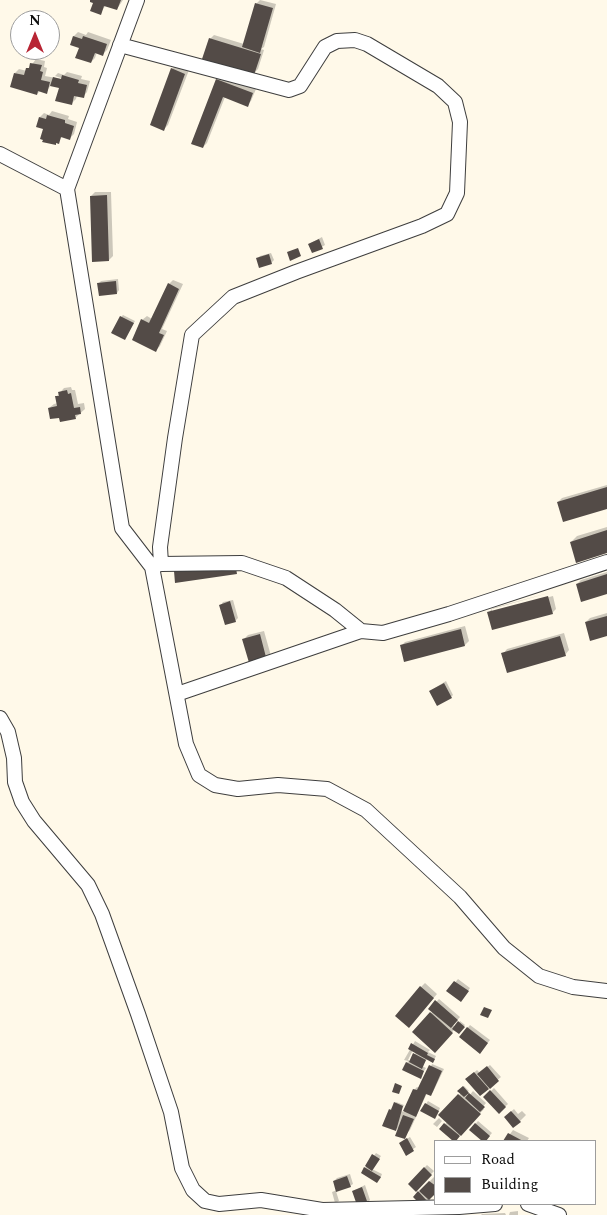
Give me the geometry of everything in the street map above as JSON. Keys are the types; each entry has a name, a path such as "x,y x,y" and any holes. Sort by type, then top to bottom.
{"street":[{"path":"137,0 67,189 122,528 157,565 242,563 286,578 335,610 362,631"},
{"path":"120,45 289,90 300,86 325,47 337,41 355,40 367,44 438,86 455,102 460,122 457,192 447,214 422,226 234,297 192,336 157,565 177,694 186,744 199,775 215,785 238,789 278,785 327,789 366,810 460,897 504,948 539,976 573,987 607,992"},
{"path":"0,154 67,189"},
{"path":"177,694 362,631 383,633 449,614 607,562"},
{"path":"0,718 8,732 14,758 15,782 22,802 34,821 88,885 102,914 171,1112 182,1168 192,1190 205,1201 219,1204 261,1200 322,1210 483,1205"},
{"path":"531,1205 559,1215"}],"building":[{"path":"90,0 121,0 117,10 104,6 101,15 90,11 93,3"},
{"path":"255,3 273,8 260,53 242,47"},
{"path":"73,36 82,39 83,36 107,44 103,56 95,53 91,63 75,58 79,48 70,45"},
{"path":"209,38 261,54 254,75 202,59"},
{"path":"30,63 42,65 40,71 43,72 41,80 50,82 47,94 38,91 37,95 10,87 14,73 24,75"},
{"path":"171,68 185,74 164,131 150,125"},
{"path":"62,75 79,80 78,83 87,85 84,98 74,96 72,105 55,101 59,88 50,86 53,77 61,79"},
{"path":"216,79 253,93 248,107 223,97 203,148 191,144"},
{"path":"47,115 65,120 65,123 74,126 70,140 61,137 59,144 56,143 56,145 42,142 43,140 40,139 43,129 36,127 39,117 46,119"},
{"path":"107,195 109,261 92,262 90,196"},
{"path":"319,239 323,249 312,253 308,244"},
{"path":"298,248 301,256 290,261 287,252"},
{"path":"269,254 272,264 259,268 256,258"},
{"path":"116,281 117,294 99,296 97,283"},
{"path":"168,283 179,289 159,333 164,335 156,352 132,340 141,319 149,323"},
{"path":"120,316 134,323 125,340 111,333"},
{"path":"67,390 68,394 71,393 74,408 80,407 81,414 75,415 76,419 60,422 59,418 50,419 48,408 57,406 55,396 59,396 58,392"},
{"path":"607,487 607,509 563,522 557,502"},
{"path":"607,530 607,553 576,563 570,542"},
{"path":"235,562 237,574 175,583 174,571"},
{"path":"607,574 607,594 581,602 576,584"},
{"path":"548,596 553,614 492,630 487,612"},
{"path":"230,601 236,622 225,625 219,605"},
{"path":"607,616 607,636 590,641 585,622"},
{"path":"461,629 465,646 404,662 400,645"},
{"path":"260,634 267,661 250,666 242,639"},
{"path":"560,636 566,656 507,673 501,653"},
{"path":"444,683 452,698 437,706 429,691"},
{"path":"454,981 469,991 461,1002 446,991"},
{"path":"420,986 434,998 409,1028 395,1016"},
{"path":"435,1000 458,1020 451,1028 428,1009"},
{"path":"484,1007 492,1010 488,1018 480,1015"},
{"path":"430,1012 453,1033 435,1053 412,1032"},
{"path":"458,1021 465,1027 459,1034 452,1029"},
{"path":"467,1027 488,1043 480,1054 459,1037"},
{"path":"411,1043 435,1059 433,1063 408,1049"},
{"path":"413,1053 426,1060 422,1069 409,1062"},
{"path":"406,1062 424,1071 421,1079 402,1070"},
{"path":"429,1065 442,1071 431,1096 426,1094 416,1117 403,1111 413,1089 417,1090"},
{"path":"487,1066 499,1081 490,1089 477,1074"},
{"path":"474,1072 489,1089 480,1096 465,1079"},
{"path":"395,1083 402,1086 399,1094 392,1092"},
{"path":"463,1086 469,1093 464,1097 457,1091"},
{"path":"490,1090 506,1107 499,1114 483,1097"},
{"path":"469,1093 485,1107 480,1112 465,1098"},
{"path":"458,1094 481,1114 461,1136 438,1115"},
{"path":"394,1102 403,1106 396,1131 382,1126"},
{"path":"425,1103 439,1111 435,1119 420,1111"},
{"path":"511,1111 521,1122 513,1128 504,1117"},
{"path":"403,1115 414,1119 405,1139 395,1136"},
{"path":"444,1123 460,1136 457,1140 452,1140 439,1129"},
{"path":"475,1123 490,1136 487,1140 481,1140 469,1130"},
{"path":"508,1133 521,1140 504,1140"},
{"path":"407,1138 414,1151 406,1156 399,1143"},
{"path":"372,1154 380,1159 372,1171 365,1166"},
{"path":"364,1167 381,1177 377,1183 361,1173"},
{"path":"424,1167 432,1175 416,1192 408,1184"},
{"path":"347,1176 351,1187 336,1192 333,1181"},
{"path":"429,1181 434,1185 434,1195 429,1200 419,1191"},
{"path":"362,1187 368,1204 358,1208 352,1191"},
{"path":"418,1191 428,1202 423,1207 413,1197"}]}
